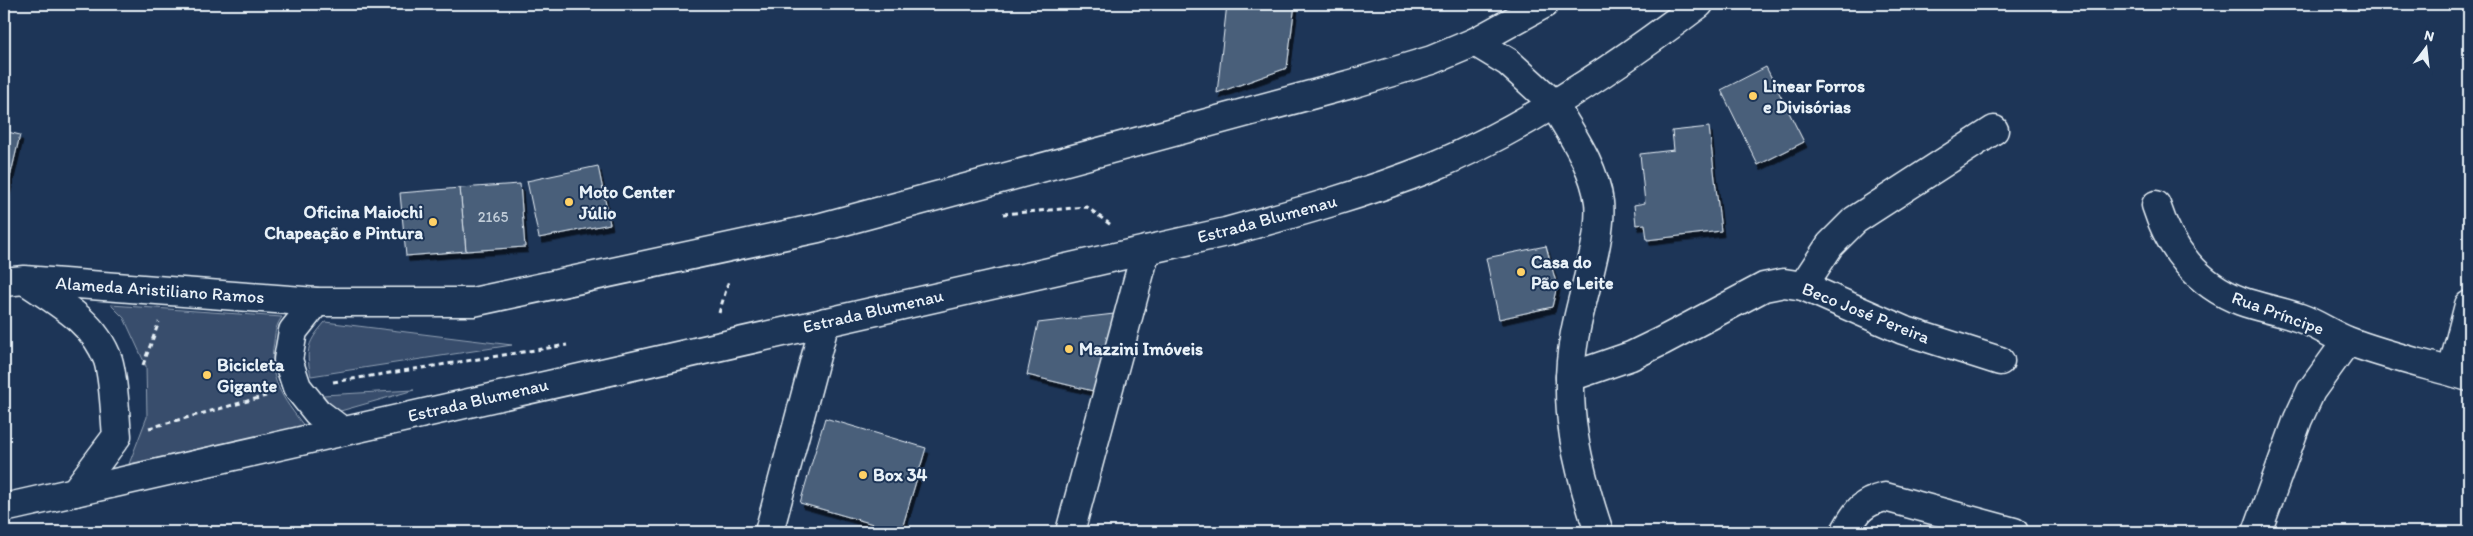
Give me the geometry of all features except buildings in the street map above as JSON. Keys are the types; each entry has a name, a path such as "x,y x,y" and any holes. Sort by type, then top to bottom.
{"main road":[{"path":"342,431 317,412 297,387 288,360 293,331 316,302 473,302 818,228 1355,84 1432,60 1475,42 1544,4"},
{"name":"Estrada Blumenau","path":"4,508 1226,232 1377,188 1442,162 1493,138 1599,76 1699,4"},
{"path":"1475,42 1508,62 1553,103 1593,173 1599,203 1598,229 1573,340 1570,377 1571,422 1580,476 1599,532"},
{"path":"1803,286 1830,245 1855,220 1994,130"},
{"name":"Rua Príncipe","path":"2156,205 2163,228 2178,252 2199,277 2214,288 2243,302 2314,324 2347,341 2461,374"},
{"path":"1070,532 1146,250"},
{"path":"14,281 70,310 98,337 108,361 117,436 75,492"},
{"name":"Alameda Aristiliano Ramos","path":"14,281 316,302"},
{"name":"Beco José Pereira","path":"1570,377 1631,356 1662,342 1764,287 1784,283 1803,286 1904,330 2000,361"},
{"path":"2461,374 2469,305"},
{"path":"769,532 825,322"},
{"path":"2257,532 2298,419 2312,391 2347,341"},
{"path":"1845,532 1856,512 1870,501 1885,497 2014,532"}],"path":[{"path":"997,214 1087,207 1146,250"},
{"path":"716,322 739,245"},
{"path":"117,436 297,387 570,345"}],"shaded area":[{"path":"498,4 648,4 636,6"},
{"path":"111,305 282,317 275,332 272,355 275,377 283,397 304,426 129,464 147,417 146,366 124,318"},
{"path":"325,322 512,345 311,376 308,359 309,346"},
{"path":"414,390 337,412 323,395"}],"place":[{"name":"Linear Forros e Divisórias","path":"1753,96"},
{"name":"Moto Center Júlio","path":"569,202"},
{"name":"Oficina Maiochi Chapeação e Pintura","path":"433,222"},
{"name":"Casa do Pão e Leite","path":"1521,272"},
{"name":"Mazzini Imóveis","path":"1069,349"},
{"name":"Bicicleta Gigante","path":"207,375"},
{"name":"Box 34","path":"863,475"}]}
